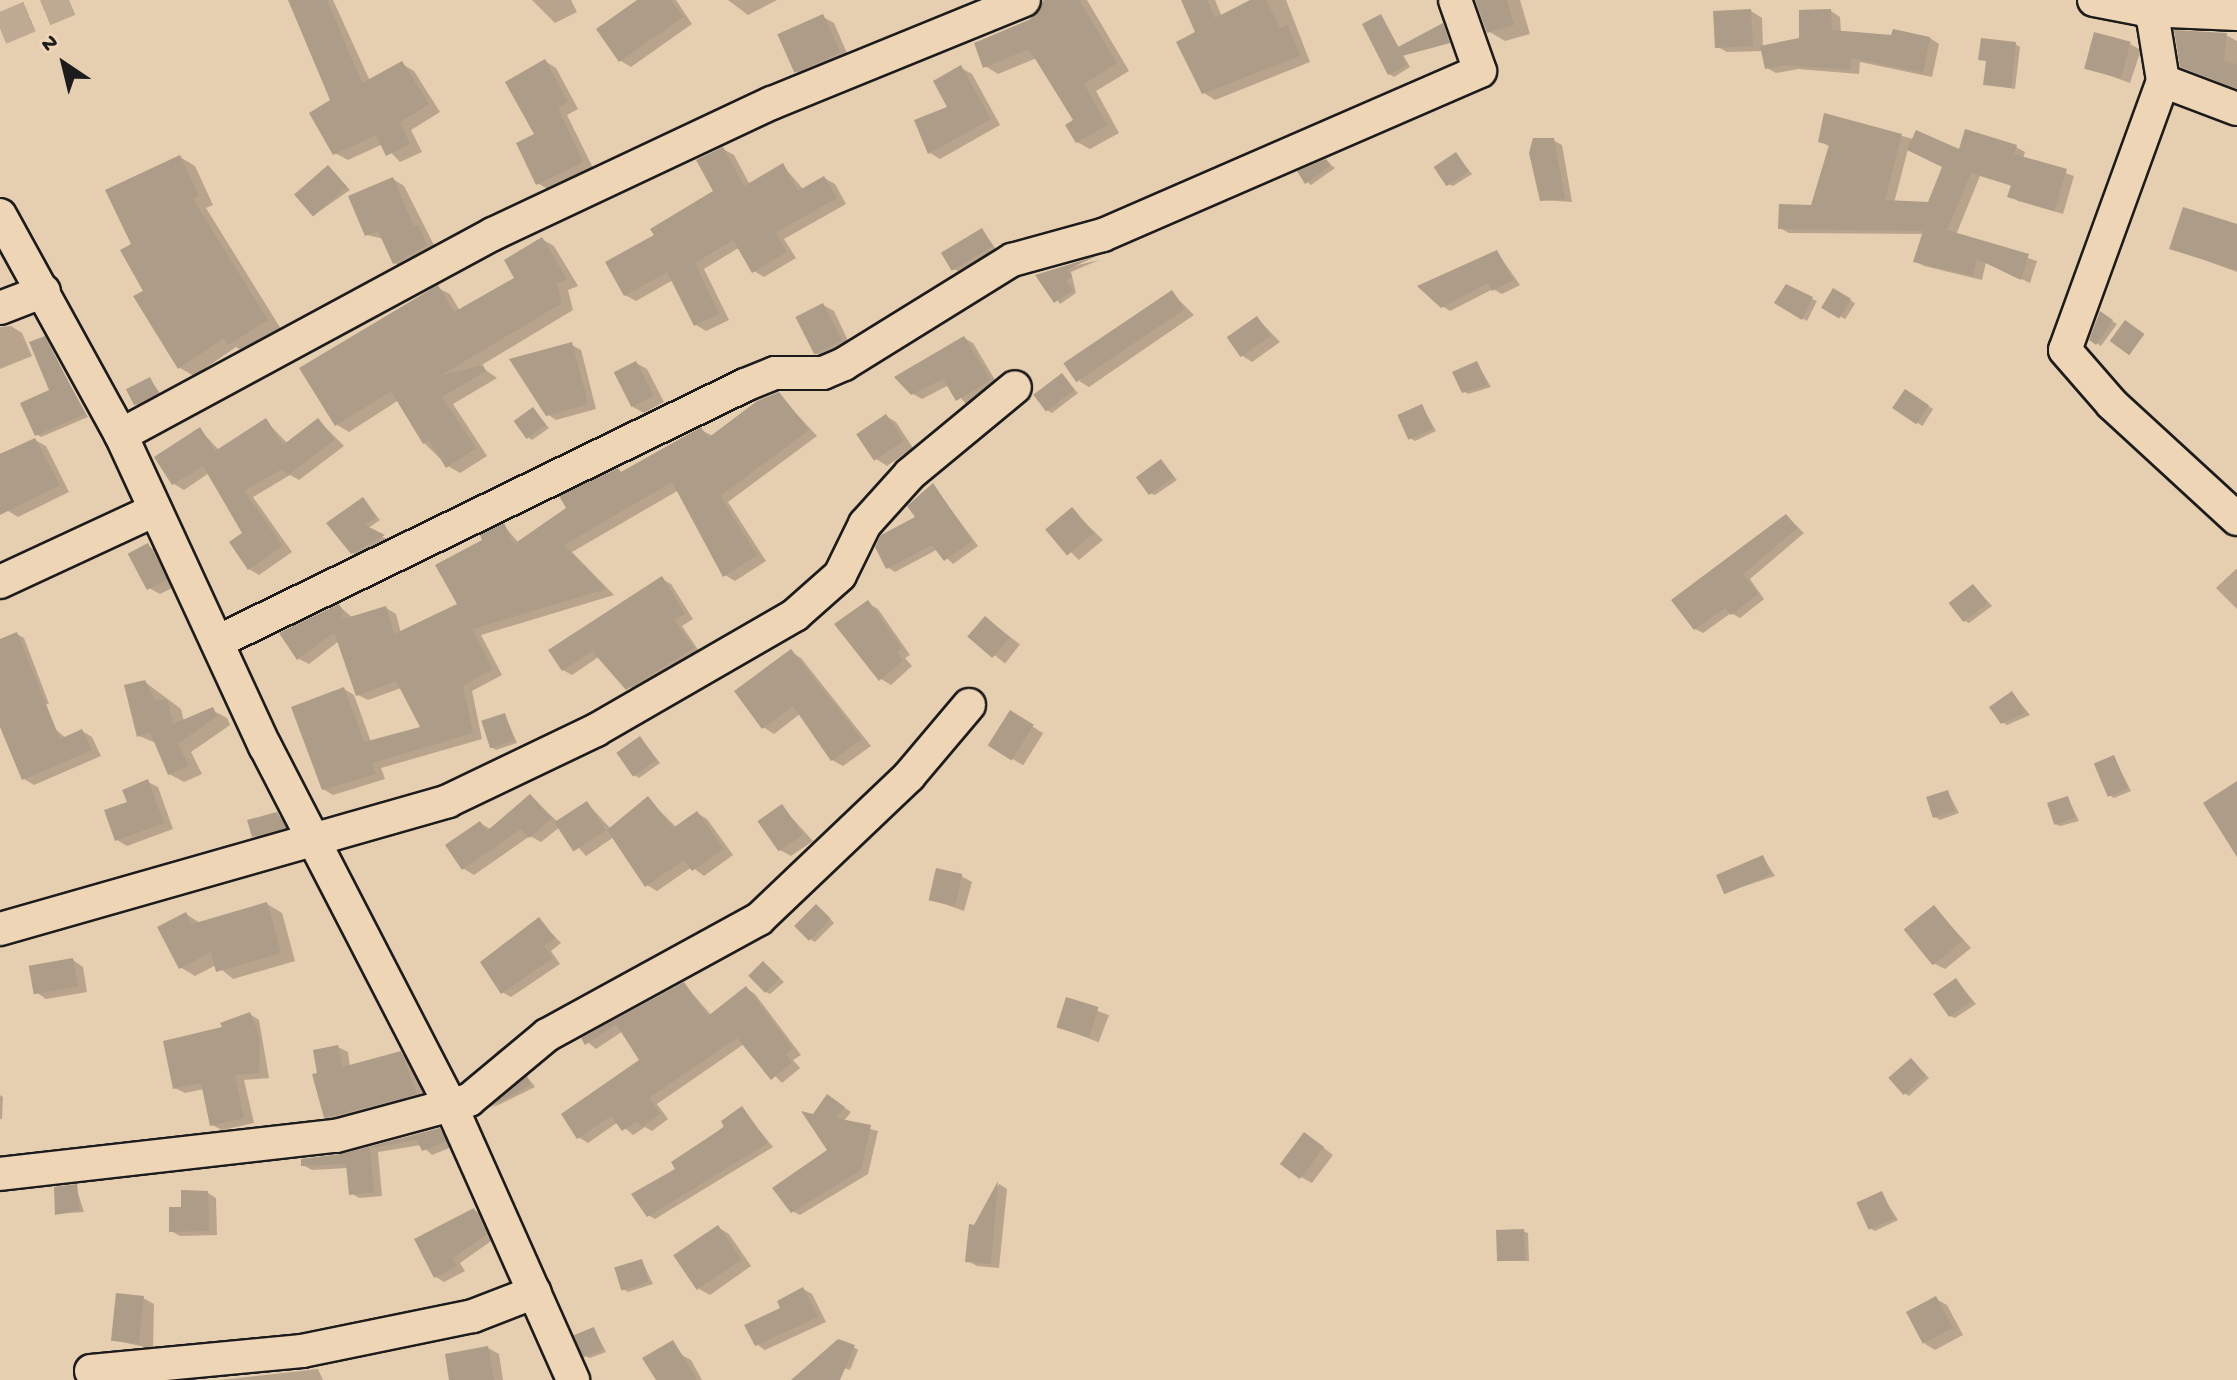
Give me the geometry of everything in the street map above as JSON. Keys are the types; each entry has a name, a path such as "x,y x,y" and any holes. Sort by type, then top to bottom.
{"street":[{"path":"121,435 493,234 772,103 1024,0"},
{"path":"217,642 745,385 775,373 823,373 844,364 1012,260 1103,235 1480,71 1455,0"},
{"path":"2094,0 2146,10 2237,14"},
{"path":"2146,10 2153,19 2163,81 2065,350 2112,404 2237,519"},
{"path":"2163,81 2237,109"},
{"path":"0,215 121,435 314,842 452,1108 573,1380"},
{"path":"0,308 44,291"},
{"path":"0,929 314,842 448,801 596,730 795,615 840,575 865,524 910,474 1015,387"},
{"path":"0,582 155,510"},
{"path":"0,1174 336,1136 452,1108 469,1100 547,1035 759,919 909,776 969,705"},
{"path":"91,1371 302,1351 473,1316 535,1292"}],"building":[{"path":"288,0 327,0 362,83 402,61 429,104 400,122 410,144 386,156 376,135 333,155 309,113 330,100"},
{"path":"637,0 671,0 683,17 619,62 596,29"},
{"path":"1044,0 1079,0 1117,63 1084,84 1107,125 1076,143 1065,125 1073,120 1029,49 983,68 974,43 1031,19"},
{"path":"1181,0 1207,0 1215,18 1250,0 1266,0 1280,28 1288,25 1300,56 1202,94 1176,42 1195,32"},
{"path":"1475,0 1507,0 1514,25 1487,33"},
{"path":"1751,9 1753,46 1715,48 1713,11"},
{"path":"1831,9 1832,30 1891,35 1893,29 1930,37 1923,73 1851,58 1850,70 1787,65 1765,69 1760,46 1799,38 1799,10"},
{"path":"823,14 840,52 794,73 777,34"},
{"path":"1381,14 1398,47 1443,23 1450,43 1402,56 1407,65 1388,75 1362,24"},
{"path":"2174,30 2227,33 2224,61 2237,64 2237,89 2180,67"},
{"path":"2094,32 2131,42 2121,79 2084,69"},
{"path":"1981,38 2016,42 2011,88 1983,85 1986,61 1978,60"},
{"path":"545,59 568,102 558,108 583,162 536,185 516,143 534,134 505,82"},
{"path":"961,65 991,119 928,154 914,120 947,107 933,81"},
{"path":"1824,113 1902,134 1885,200 1928,202 1942,167 1907,150 1916,130 1959,149 1965,129 2017,145 2014,154 2067,169 2054,211 2007,197 2011,185 1971,173 1947,230 2029,254 2021,280 1977,259 1973,276 1913,262 1923,231 1778,229 1779,204 1811,205 1829,145 1818,142"},
{"path":"1533,138 1554,138 1565,199 1540,201 1529,153"},
{"path":"723,147 744,186 783,163 798,191 824,176 837,198 775,233 787,252 752,273 733,240 695,263 719,314 694,326 667,272 624,296 605,262 654,235 650,229 713,191 696,160"},
{"path":"1456,152 1469,171 1446,186 1434,167"},
{"path":"180,155 199,196 193,199 268,320 228,345 224,338 178,369 133,296 143,291 120,250 131,244 105,190"},
{"path":"1326,159 1331,165 1305,184 1297,171"},
{"path":"328,165 347,187 313,216 294,195"},
{"path":"393,177 414,227 418,225 427,245 393,264 378,231 365,236 348,196"},
{"path":"2183,207 2237,224 2237,270 2169,249"},
{"path":"982,228 993,246 952,271 941,253"},
{"path":"542,237 567,279 557,283 562,303 440,376 483,365 486,371 442,397 476,448 446,468 429,440 423,444 391,391 335,426 299,368 438,285 454,312 514,278 504,260"},
{"path":"1497,250 1513,280 1492,291 1488,283 1441,308 1417,286"},
{"path":"1097,256 1068,269 1072,276 1066,280 1073,290 1054,303 1035,275"},
{"path":"1786,284 1813,297 1802,320 1774,303"},
{"path":"1833,288 1851,299 1839,319 1821,308"},
{"path":"1172,290 1185,309 1076,382 1063,363"},
{"path":"823,303 842,340 814,354 795,317"},
{"path":"2100,311 2113,320 2096,345 2089,340"},
{"path":"1257,316 1271,336 1240,357 1227,337"},
{"path":"2125,320 2144,334 2129,355 2110,341"},
{"path":"45,336 85,414 35,436 20,403 49,390 29,342"},
{"path":"964,336 991,380 956,401 943,379 911,395 894,377"},
{"path":"572,342 588,404 546,416 509,359"},
{"path":"636,361 654,396 631,407 614,372"},
{"path":"1477,361 1488,385 1462,393 1452,372"},
{"path":"1062,373 1075,390 1046,411 1033,395"},
{"path":"150,377 158,393 134,405 126,389"},
{"path":"1905,389 1929,405 1916,424 1892,408"},
{"path":"779,392 809,430 720,496 757,555 723,577 672,482 564,545 606,589 472,629 493,669 463,686 473,733 372,763 376,774 322,790 291,707 344,687 364,742 420,727 396,681 356,696 334,632 297,660 279,633 339,604 344,612 340,620 386,606 394,634 457,604 435,565 482,540 480,535 504,523 514,544 566,508 559,496 618,468 621,472 701,427 708,438 757,401"},
{"path":"1422,404 1433,429 1408,440 1397,415"},
{"path":"533,407 546,425 527,439 514,421"},
{"path":"886,414 904,441 874,461 856,434"},
{"path":"266,418 283,445 318,418 335,440 288,475 282,469 244,491 283,546 248,570 229,542 242,533 203,466 172,485 154,457 200,427 215,451"},
{"path":"35,438 60,485 0,515 0,454"},
{"path":"1161,459 1174,477 1149,495 1136,477"},
{"path":"933,483 972,541 944,561 932,545 886,569 875,547 881,535 915,517 907,506"},
{"path":"363,497 377,517 365,525 385,535 351,554 326,523"},
{"path":"1072,507 1094,533 1067,556 1045,529"},
{"path":"1786,514 1798,528 1743,574 1758,594 1731,615 1725,608 1694,630 1671,600"},
{"path":"148,543 167,579 147,590 128,554"},
{"path":"662,576 685,614 674,620 694,648 626,690 592,651 562,671 548,650"},
{"path":"1973,584 1988,603 1963,622 1949,603"},
{"path":"868,600 902,648 897,652 903,660 879,681 834,624"},
{"path":"985,616 1010,638 992,658 967,636"},
{"path":"17,632 60,739 82,729 92,750 22,780 0,727 0,639"},
{"path":"791,649 862,739 831,761 793,706 762,729 734,691"},
{"path":"145,680 155,701 167,699 173,724 213,707 217,716 178,744 189,766 168,775 150,732 137,737 124,685"},
{"path":"2012,691 2026,712 2001,724 1989,707"},
{"path":"1010,710 1034,725 1011,760 988,746"},
{"path":"505,713 514,741 490,748 481,721"},
{"path":"640,736 657,760 633,776 616,753"},
{"path":"2114,755 2128,788 2108,797 2094,764"},
{"path":"148,779 164,823 115,841 104,810 127,802 122,790"},
{"path":"2237,781 2237,857 2203,803"},
{"path":"1948,790 1955,811 1933,818 1926,797"},
{"path":"530,794 552,818 529,838 521,829 462,870 445,845 480,821 487,831"},
{"path":"648,796 673,828 697,811 724,849 692,871 684,860 645,887 607,830"},
{"path":"2068,796 2075,818 2054,825 2047,803"},
{"path":"587,801 606,830 573,852 554,822"},
{"path":"782,804 803,834 779,852 757,821"},
{"path":"277,812 286,828 252,837 247,820"},
{"path":"1763,855 1771,874 1724,894 1716,875"},
{"path":"936,868 962,874 955,906 929,900"},
{"path":"267,902 281,953 216,972 211,952 179,969 157,927 186,912 192,924"},
{"path":"816,904 831,919 809,941 794,926"},
{"path":"1934,905 1963,941 1933,965 1904,930"},
{"path":"539,917 555,938 544,946 553,958 501,994 480,962"},
{"path":"73,958 78,987 34,994 29,966"},
{"path":"763,961 780,978 765,993 748,976"},
{"path":"1956,978 1972,1001 1949,1017 1933,994"},
{"path":"684,982 708,1016 746,986 793,1049 785,1054 792,1062 771,1080 737,1038 649,1098 660,1113 642,1127 637,1121 622,1131 611,1116 577,1139 561,1114 639,1060 616,1024 585,1045 581,1038"},
{"path":"1066,997 1099,1007 1089,1038 1057,1028"},
{"path":"250,1012 260,1038 259,1073 235,1075 244,1118 210,1126 201,1083 173,1089 163,1041 222,1027 220,1023"},
{"path":"338,1045 342,1067 401,1051 417,1094 324,1118 312,1074 317,1073 313,1050"},
{"path":"1911,1058 1926,1075 1903,1095 1888,1078"},
{"path":"527,1076 531,1084 489,1108"},
{"path":"827,1094 845,1107 836,1118 871,1125 861,1170 791,1213 772,1188 827,1150 801,1111 813,1114"},
{"path":"742,1106 768,1143 647,1217 631,1194 675,1169 671,1162 724,1127 721,1121"},
{"path":"440,1128 446,1142 422,1151 417,1140 370,1148 374,1192 349,1195 346,1164 301,1166 301,1159 341,1154"},
{"path":"1304,1132 1324,1147 1300,1179 1280,1164"},
{"path":"998,1181 991,1264 965,1262 969,1224 974,1225"},
{"path":"77,1184 80,1210 55,1215 54,1187"},
{"path":"181,1190 208,1191 209,1231 169,1232 169,1207 181,1207"},
{"path":"1882,1191 1894,1218 1869,1230 1856,1202"},
{"path":"474,1208 487,1234 453,1258 457,1266 434,1278 414,1239"},
{"path":"718,1225 741,1260 697,1290 673,1255"},
{"path":"1524,1229 1525,1260 1497,1261 1496,1230"},
{"path":"642,1259 649,1282 621,1290 614,1267"},
{"path":"803,1287 818,1317 755,1346 744,1325 780,1308 777,1301"},
{"path":"116,1293 144,1296 139,1344 111,1341"},
{"path":"1936,1296 1953,1328 1923,1344 1906,1312"},
{"path":"594,1327 603,1349 583,1357 574,1335"},
{"path":"838,1339 855,1345 840,1380 791,1380"},
{"path":"673,1340 697,1380 656,1380 642,1358"},
{"path":"488,1346 494,1380 449,1380 445,1354"}],"tunnel":[{"path":"0,29 69,0"}]}
